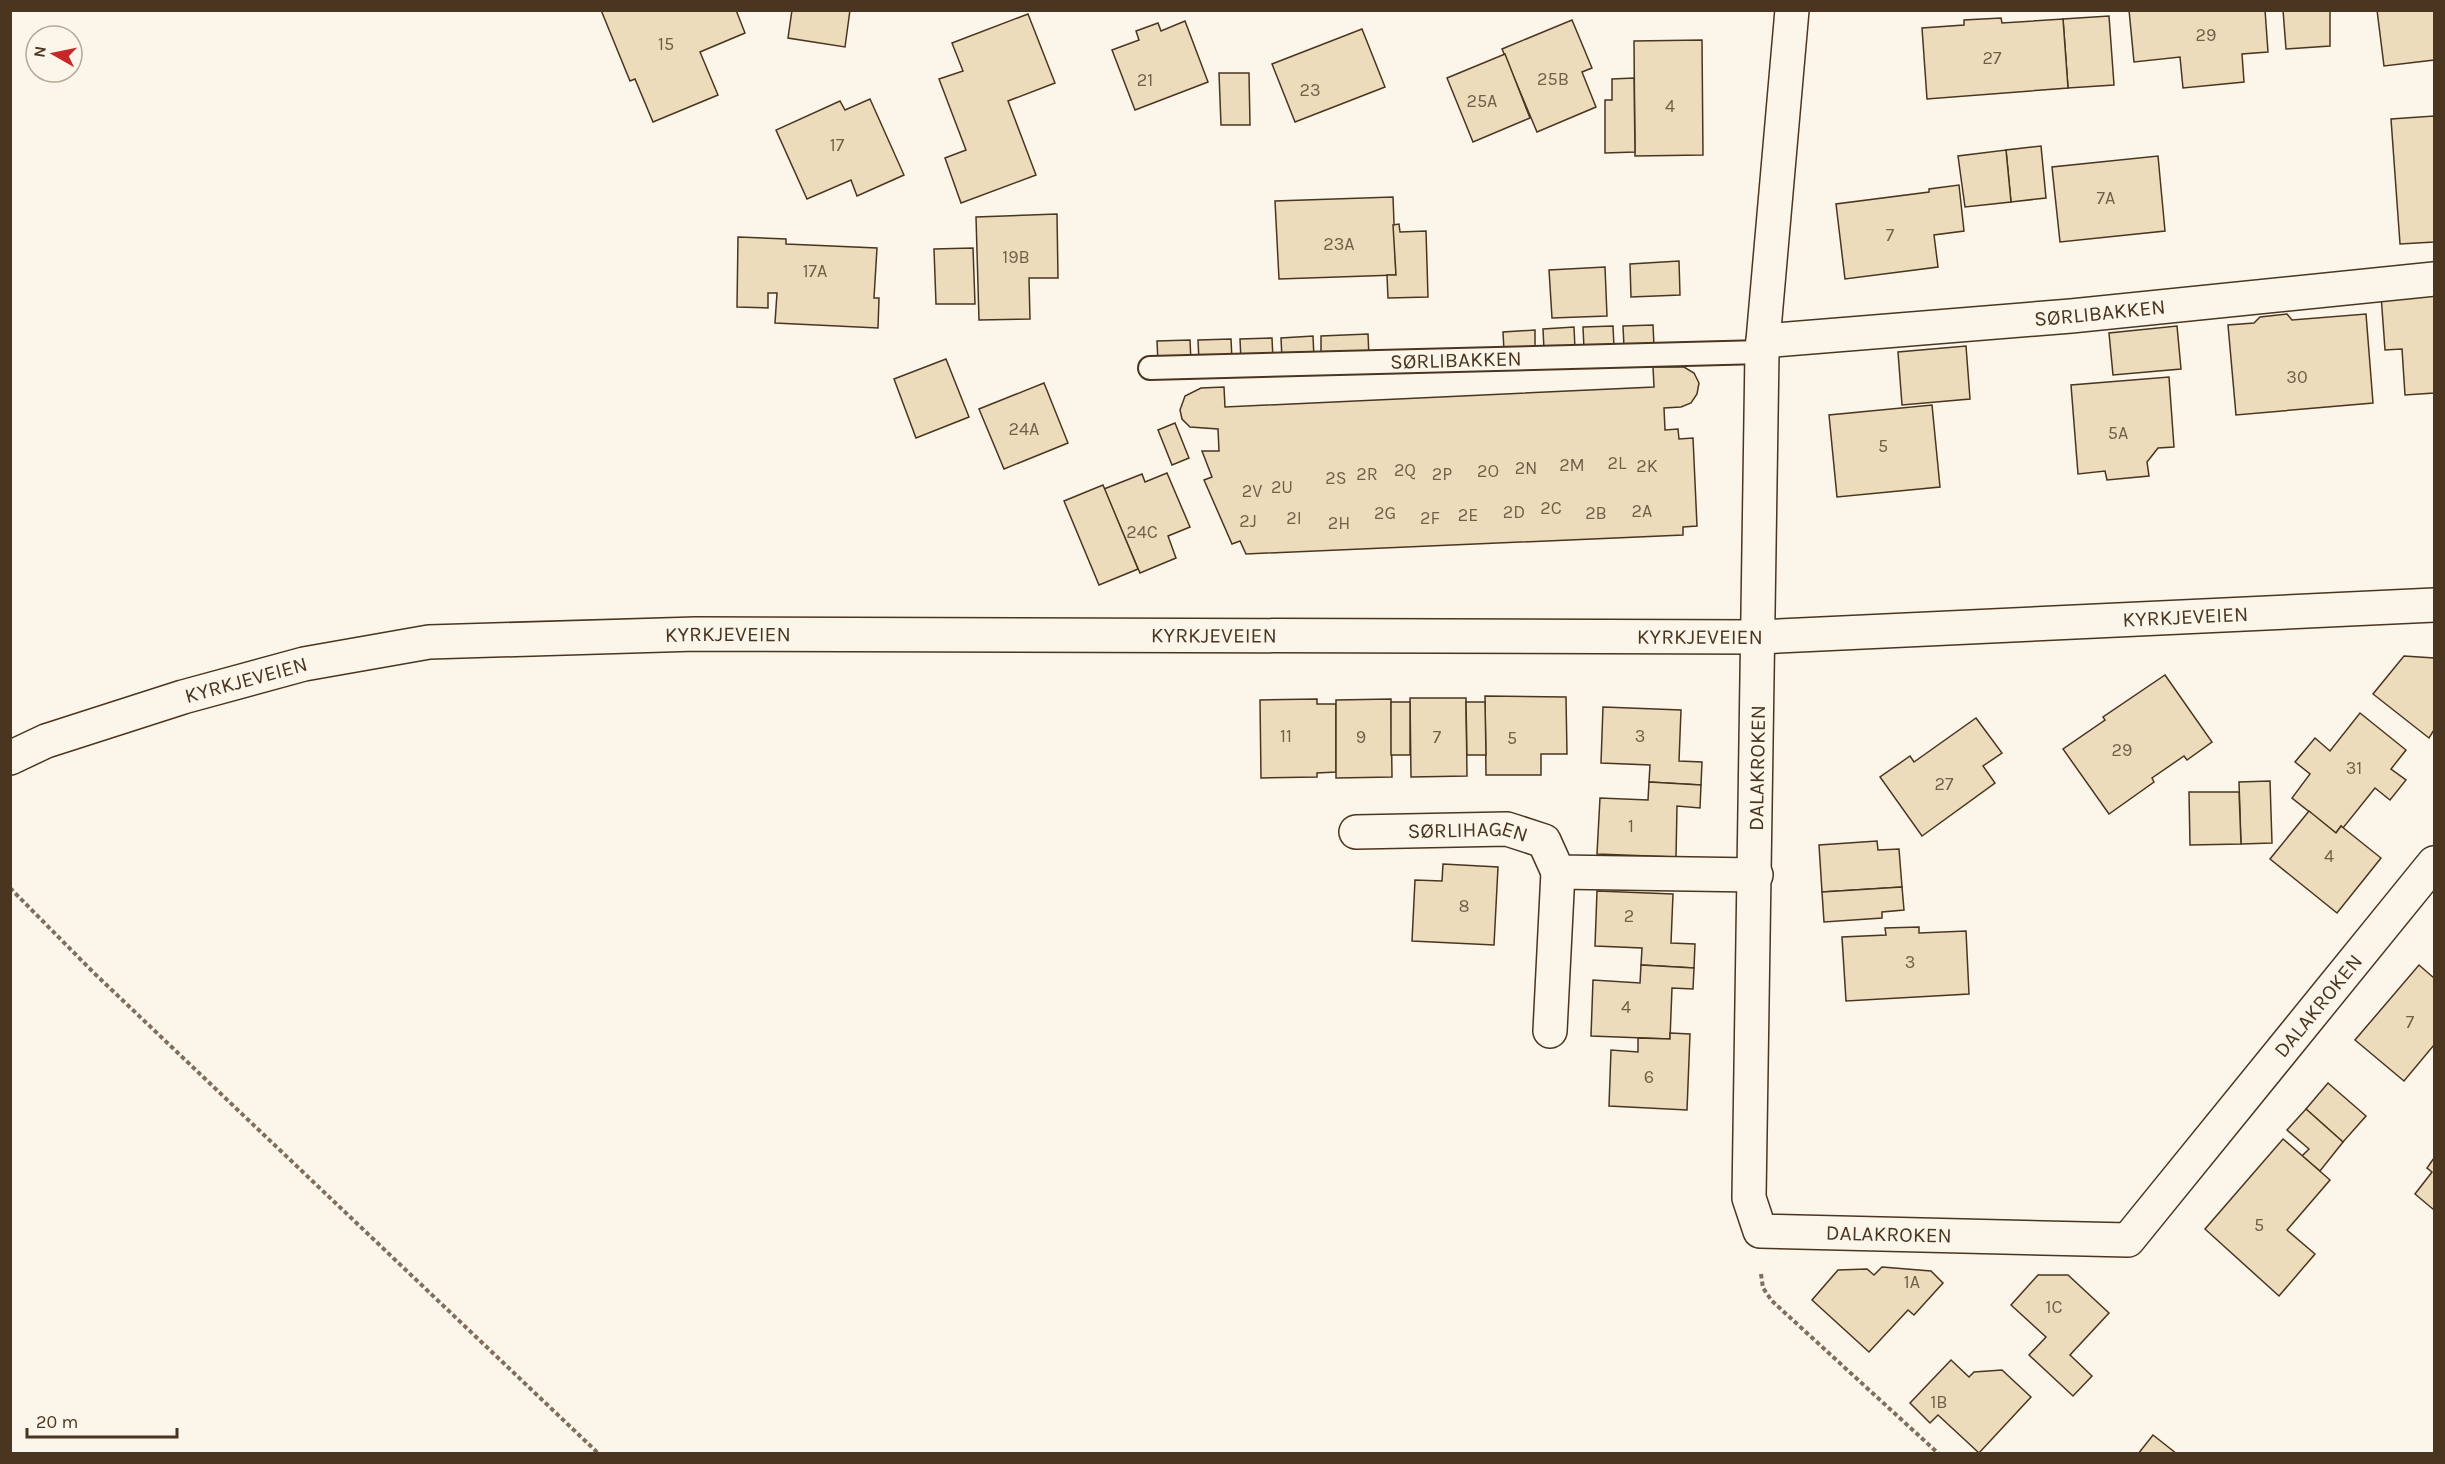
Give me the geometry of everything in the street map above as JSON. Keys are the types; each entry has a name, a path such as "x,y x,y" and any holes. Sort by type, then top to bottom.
{"street":[{"path":"1759,638 1763,347 1792,10"},
{"name":"SØRLIBAKKEN","path":"1763,347 2434,279"},
{"name":"KYRKJEVEIEN","path":"10,758 46,741 183,697 304,664 429,642 696,634 1759,638 2434,604"},
{"name":"DALAKROKEN","path":"1759,638 1749,1198 1760,1231 2128,1240 2434,863"},
{"name":"SØRLIHAGEN","path":"1356,832 1507,829 1544,841 1558,872 1550,1031"},
{"path":"1558,872 1756,875"}],"lane":[{"name":"SØRLIBAKKEN","path":"1150,368 1763,347"}],"path":[{"path":"10,888 94,974 599,1454"},
{"path":"1760,1231 1763,1288 1772,1301 1939,1454"}],"building":[{"path":"601,10 736,10 745,33 700,52 718,95 653,122 635,79 630,81"},
{"path":"792,10 850,10 845,47 788,38"},
{"path":"2129,10 2265,10 2268,52 2242,54 2244,82 2183,88 2180,57 2134,62"},
{"path":"2283,10 2330,10 2330,46 2286,49"},
{"path":"2377,10 2434,10 2434,60 2384,66"},
{"path":"1028,14 1055,83 1008,101 1036,175 961,203 945,158 966,150 939,79 963,71 952,43"},
{"path":"2109,16 2114,85 2068,88 2063,19"},
{"path":"2001,18 2002,23 2063,19 2068,88 1927,99 1922,28 1964,25 1964,20"},
{"path":"1572,20 1592,68 1582,72 1596,107 1537,132 1502,49"},
{"path":"1185,21 1208,82 1135,110 1112,50 1139,40 1136,31 1158,23 1161,31"},
{"path":"1362,29 1385,87 1295,122 1272,64"},
{"path":"1702,40 1703,155 1635,156 1634,41"},
{"path":"1505,54 1530,118 1473,142 1447,78"},
{"path":"1219,73 1249,73 1250,125 1221,125"},
{"path":"1634,78 1635,152 1605,153 1605,100 1612,100 1612,79"},
{"path":"870,99 904,175 857,196 851,180 807,199 776,130 840,101 845,110"},
{"path":"2434,116 2434,242 2400,244 2391,119"},
{"path":"2041,146 2046,198 2011,202 2006,150"},
{"path":"2006,150 2011,202 1965,207 1958,156"},
{"path":"2158,156 2165,231 2060,242 2052,167"},
{"path":"1959,185 1964,231 1934,235 1938,267 1845,279 1836,204 1929,192 1929,189"},
{"path":"1393,197 1396,275 1279,279 1275,201"},
{"path":"1057,214 1058,278 1029,278 1030,319 979,320 976,217"},
{"path":"1399,224 1400,232 1426,231 1428,297 1388,298 1387,275 1396,275 1393,225"},
{"path":"738,237 786,239 786,244 877,248 874,298 879,298 878,328 775,323 777,293 768,293 768,308 737,307"},
{"path":"973,248 975,304 936,304 934,249"},
{"path":"1679,261 1680,295 1631,297 1630,264"},
{"path":"1605,267 1607,316 1552,318 1549,270"},
{"path":"2434,292 2434,393 2405,395 2402,349 2385,350 2381,295"},
{"path":"2287,314 2292,320 2366,314 2373,403 2236,415 2228,325 2254,323 2260,317"},
{"path":"1653,325 1654,346 1624,347 1623,326"},
{"path":"1613,326 1614,347 1584,349 1583,327"},
{"path":"2177,326 2181,369 2113,375 2109,333"},
{"path":"1574,327 1575,349 1544,350 1543,329"},
{"path":"1535,330 1535,350 1504,351 1503,332"},
{"path":"1368,334 1369,357 1321,358 1321,336"},
{"path":"1313,336 1314,358 1282,359 1281,338"},
{"path":"1272,338 1273,359 1241,361 1240,339"},
{"path":"1231,339 1232,360 1199,361 1198,340"},
{"path":"1190,340 1191,362 1158,363 1157,341"},
{"path":"1966,346 1970,399 1902,405 1898,352"},
{"path":"946,359 969,417 916,438 894,379"},
{"path":"1653,367 1684,367 1694,373 1699,383 1697,394 1691,403 1681,407 1664,408 1665,430 1678,429 1679,439 1693,438 1697,526 1683,527 1683,535 1246,554 1240,541 1232,544 1204,480 1212,477 1202,451 1219,451 1218,429 1190,427 1182,419 1180,410 1185,396 1201,388 1224,387 1225,407 1654,387"},
{"path":"2169,377 2174,447 2158,448 2147,462 2149,476 2107,480 2105,471 2078,474 2071,385"},
{"path":"1044,383 1068,443 1004,469 979,409"},
{"path":"1932,405 1940,487 1837,497 1829,415"},
{"path":"1175,423 1189,458 1172,465 1158,430"},
{"path":"1167,473 1190,527 1168,536 1176,558 1140,573 1104,489 1142,474 1145,482"},
{"path":"1103,485 1138,569 1099,585 1064,501"},
{"path":"2404,656 2434,658 2434,730 2429,738 2373,694"},
{"path":"2165,675 2212,742 2187,760 2184,756 2152,778 2154,782 2109,814 2063,749 2105,720 2103,717"},
{"path":"1485,696 1566,697 1567,754 1541,754 1541,775 1486,775"},
{"path":"1410,698 1466,698 1467,776 1411,777"},
{"path":"1317,699 1317,704 1336,704 1336,772 1317,773 1317,777 1261,778 1260,700"},
{"path":"1391,699 1392,777 1336,778 1336,700"},
{"path":"1391,702 1410,702 1410,755 1391,755"},
{"path":"1466,702 1485,702 1486,755 1467,755"},
{"path":"1603,707 1681,710 1679,761 1702,762 1701,785 1649,782 1650,765 1601,763"},
{"path":"2360,713 2406,750 2391,769 2406,780 2390,800 2375,788 2343,828 2341,826 2336,833 2292,798 2310,774 2295,762 2315,738 2330,751"},
{"path":"1976,718 2002,753 1983,766 1995,783 1922,836 1880,777 1910,756 1914,762"},
{"path":"2270,781 2272,843 2241,844 2239,782"},
{"path":"1649,782 1701,785 1700,808 1677,806 1676,857 1597,854 1600,798 1648,800"},
{"path":"2189,792 2239,792 2241,844 2190,845"},
{"path":"2309,811 2336,833 2341,826 2381,858 2337,913 2270,859"},
{"path":"1877,841 1878,850 1899,849 1902,887 1822,892 1819,845"},
{"path":"1443,864 1498,867 1494,945 1412,941 1415,880 1442,881"},
{"path":"1902,887 1904,910 1882,912 1882,918 1824,922 1822,892"},
{"path":"1597,891 1673,894 1671,943 1695,944 1694,968 1641,965 1642,948 1595,946"},
{"path":"1919,927 1919,933 1966,931 1969,994 1846,1001 1842,937 1886,935 1885,928"},
{"path":"1641,965 1694,968 1693,989 1672,988 1670,1039 1591,1036 1593,980 1640,983"},
{"path":"2419,965 2434,978 2434,1045 2404,1081 2355,1040"},
{"path":"1670,1033 1690,1034 1687,1110 1609,1106 1611,1050 1638,1052 1638,1038 1670,1039"},
{"path":"2328,1083 2366,1116 2343,1142 2306,1109"},
{"path":"2306,1109 2343,1142 2320,1171 2302,1156 2309,1149 2287,1130"},
{"path":"2283,1139 2330,1180 2287,1230 2315,1254 2279,1296 2205,1229"},
{"path":"2434,1158 2434,1210 2415,1194 2432,1172 2427,1168"},
{"path":"1882,1267 1931,1271 1943,1283 1914,1315 1908,1310 1869,1352 1812,1300 1838,1270 1867,1269 1874,1275"},
{"path":"2038,1275 2068,1275 2109,1313 2070,1355 2092,1376 2073,1396 2029,1355 2046,1337 2011,1305"},
{"path":"1951,1360 1969,1377 1974,1372 2002,1370 2031,1397 1979,1453 1938,1415 1930,1423 1910,1403"},
{"path":"2153,1435 2177,1454 2138,1454"}]}
